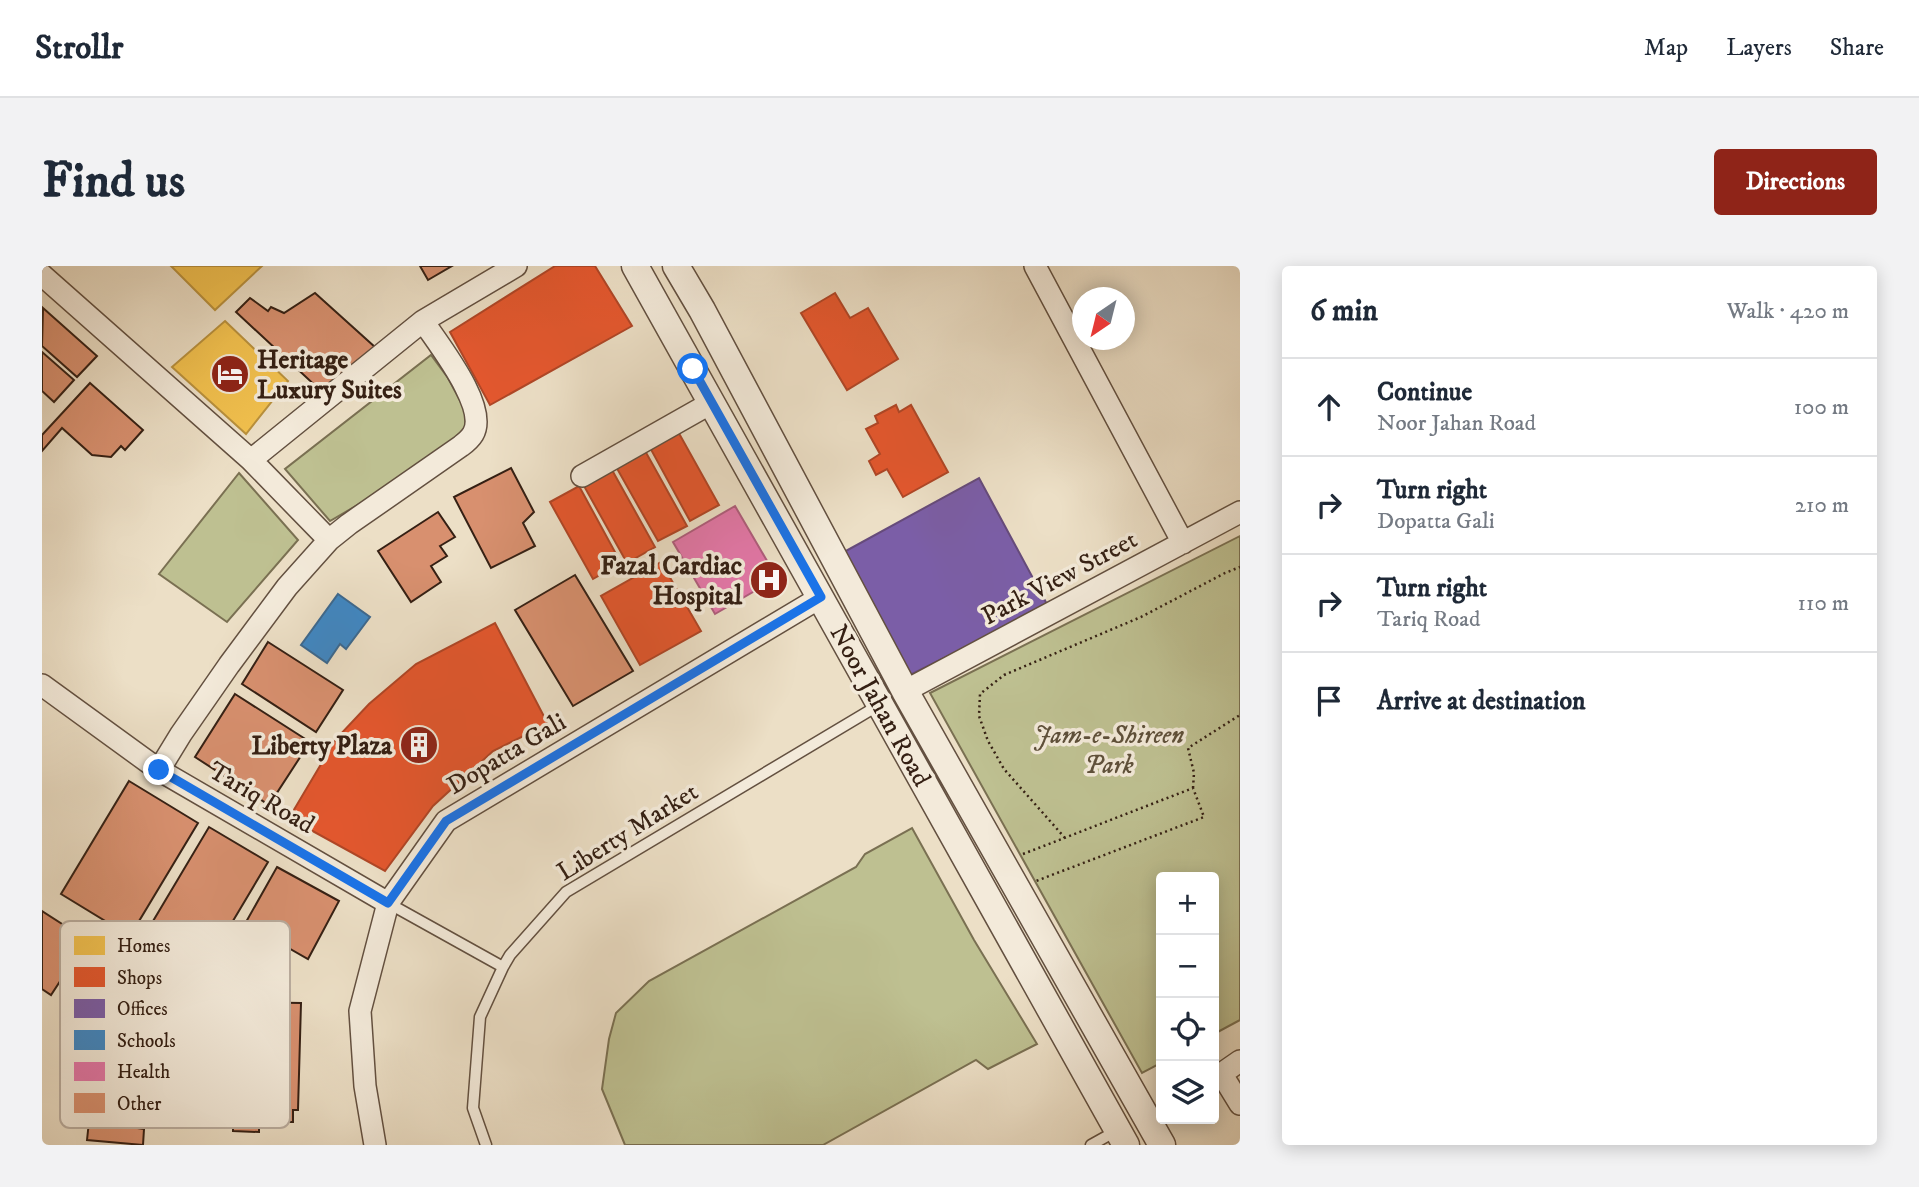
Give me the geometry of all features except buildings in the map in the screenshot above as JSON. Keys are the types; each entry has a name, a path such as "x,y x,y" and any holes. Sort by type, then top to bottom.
{"street":[{"path":"47,266 42,273 251,460 329,540"},
{"path":"251,460 423,321 516,266"},
{"name":"Noor Jahan Road","path":"635,266 1122,1137"},
{"name":"Noor Jahan Road","path":"676,266 905,691 1017,888 1160,1130"},
{"path":"1035,266 1183,542"},
{"path":"159,770 229,665 288,587 329,540 461,446 474,433 476,415 467,387 423,321"},
{"path":"582,476 711,403"},
{"name":"Park View Street","path":"905,691 1240,512"},
{"name":"Dopatta Gali","path":"376,1145 365,1086 360,1012 388,903 446,821 821,597"},
{"name":"Tariq Road","path":"42,685 159,770 388,903"},
{"path":"1219,1075 1240,1061"},
{"path":"1219,1077 1240,1104"}],"lane":[{"name":"Liberty Market","path":"486,1145 473,1108 480,1017 510,955 566,892 881,704"},
{"path":"388,903 503,967"},
{"path":"1091,1145 1122,1137"}],"path":[{"path":"1065,838 1004,769 988,741 979,716 980,694 1004,675 1141,617 1225,573 1240,568"},
{"path":"1017,888 1204,817 1193,789 1194,773 1188,748 1240,715"},
{"path":"1002,862 1193,789"}],"green space":[{"path":"431,355 448,378 465,410 466,442 330,521 285,469"},
{"path":"239,473 298,540 227,622 159,574"},
{"name":"Jam-e-Shireen Park","path":"1240,536 1240,1020 1219,1031 1219,872 1156,872 1156,1066 1142,1073 930,693"},
{"path":"912,828 974,940 1037,1044 988,1069 976,1060 823,1145 625,1145 602,1089 609,1039 616,1013 649,981 856,867 865,854"}],"place":[{"name":"Heritage Luxury Suites","path":"230,374"},
{"name":"Fazal Cardiac Hospital","path":"769,580"},
{"name":"Liberty Plaza","path":"419,745"}],"route":[{"path":"159,770 388,903 446,821 821,597 693,369"}]}
